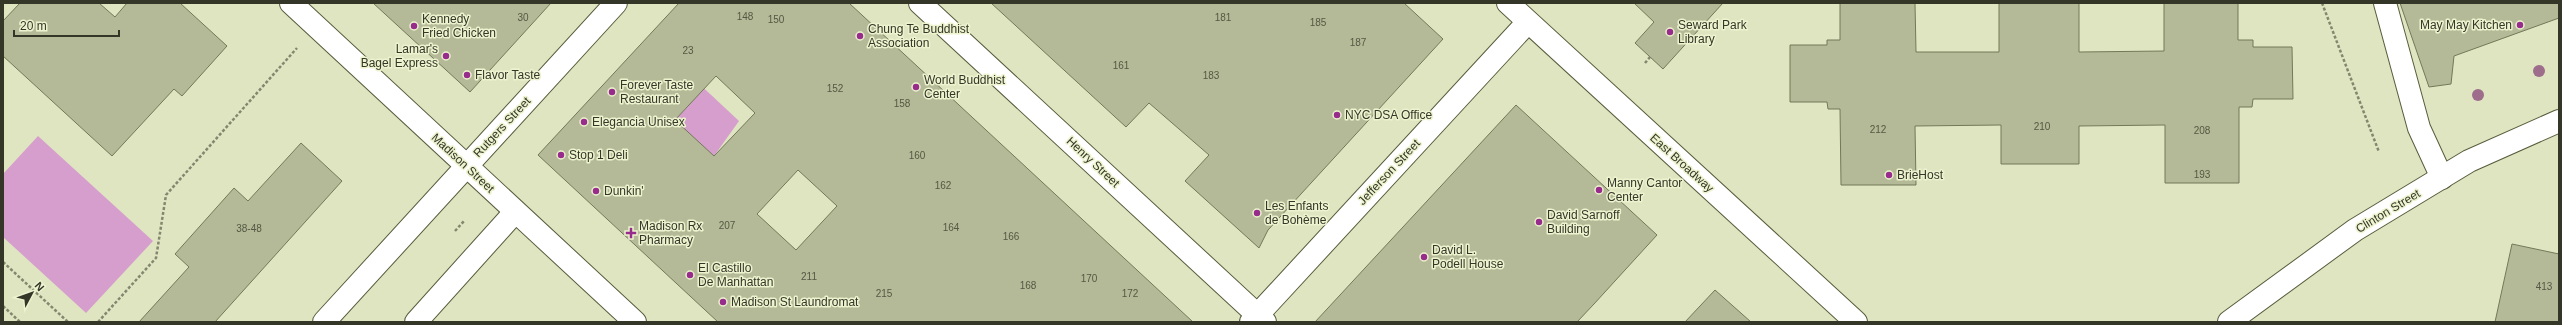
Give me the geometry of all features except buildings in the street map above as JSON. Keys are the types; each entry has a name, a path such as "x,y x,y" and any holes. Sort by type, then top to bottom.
{"street":[{"name":"Madison Street","path":"291,3 635,322"},
{"name":"Rutgers Street","path":"324,322 616,3"},
{"name":"Henry Street","path":"920,3 1258,320"},
{"name":"East Broadway","path":"1508,3 1856,322"},
{"path":"2385,3 2419,128 2442,178"},
{"name":"Jefferson Street","path":"1258,320 1528,22"},
{"name":"Clinton Street","path":"2229,322 2355,230 2469,161 2559,121"},
{"path":"416,322 515,212"}],"path":[{"path":"2322,3 2379,152"},
{"path":"98,322 156,258 166,195 316,27"},
{"path":"1645,63 1650,57"},
{"path":"455,231 464,221"},
{"path":"3,262 68,322"},
{"path":"3,306 20,322"}],"shaded area":[{"path":"648,36 739,121 714,156 674,125"},
{"path":"38,136 153,241 86,313 3,237 3,174"}],"place":[{"name":"May May Kitchen","path":"2520,25"},
{"name":"Kennedy Fried Chicken","path":"414,26"},
{"name":"Seward Park Library","path":"1670,32"},
{"name":"Chung Te Buddhist Association","path":"860,36"},
{"name":"Lamar's Bagel Express","path":"446,56"},
{"name":"Flavor Taste","path":"467,75"},
{"name":"World Buddhist Center","path":"916,87"},
{"name":"Forever Taste Restaurant","path":"612,92"},
{"name":"NYC DSA Office","path":"1337,115"},
{"name":"Elegancia Unisex","path":"584,122"},
{"name":"Stop 1 Deli","path":"561,155"},
{"name":"BrieHost","path":"1889,175"},
{"name":"Manny Cantor Center","path":"1599,190"},
{"name":"Dunkin'","path":"596,191"},
{"name":"Les Enfants de Bohème","path":"1257,213"},
{"name":"David Sarnoff Building","path":"1539,222"},
{"name":"Madison Rx Pharmacy","path":"631,233"},
{"name":"David L. Podell House","path":"1424,257"},
{"name":"El Castillo De Manhattan","path":"690,275"},
{"name":"Madison St Laundromat","path":"723,302"}]}
